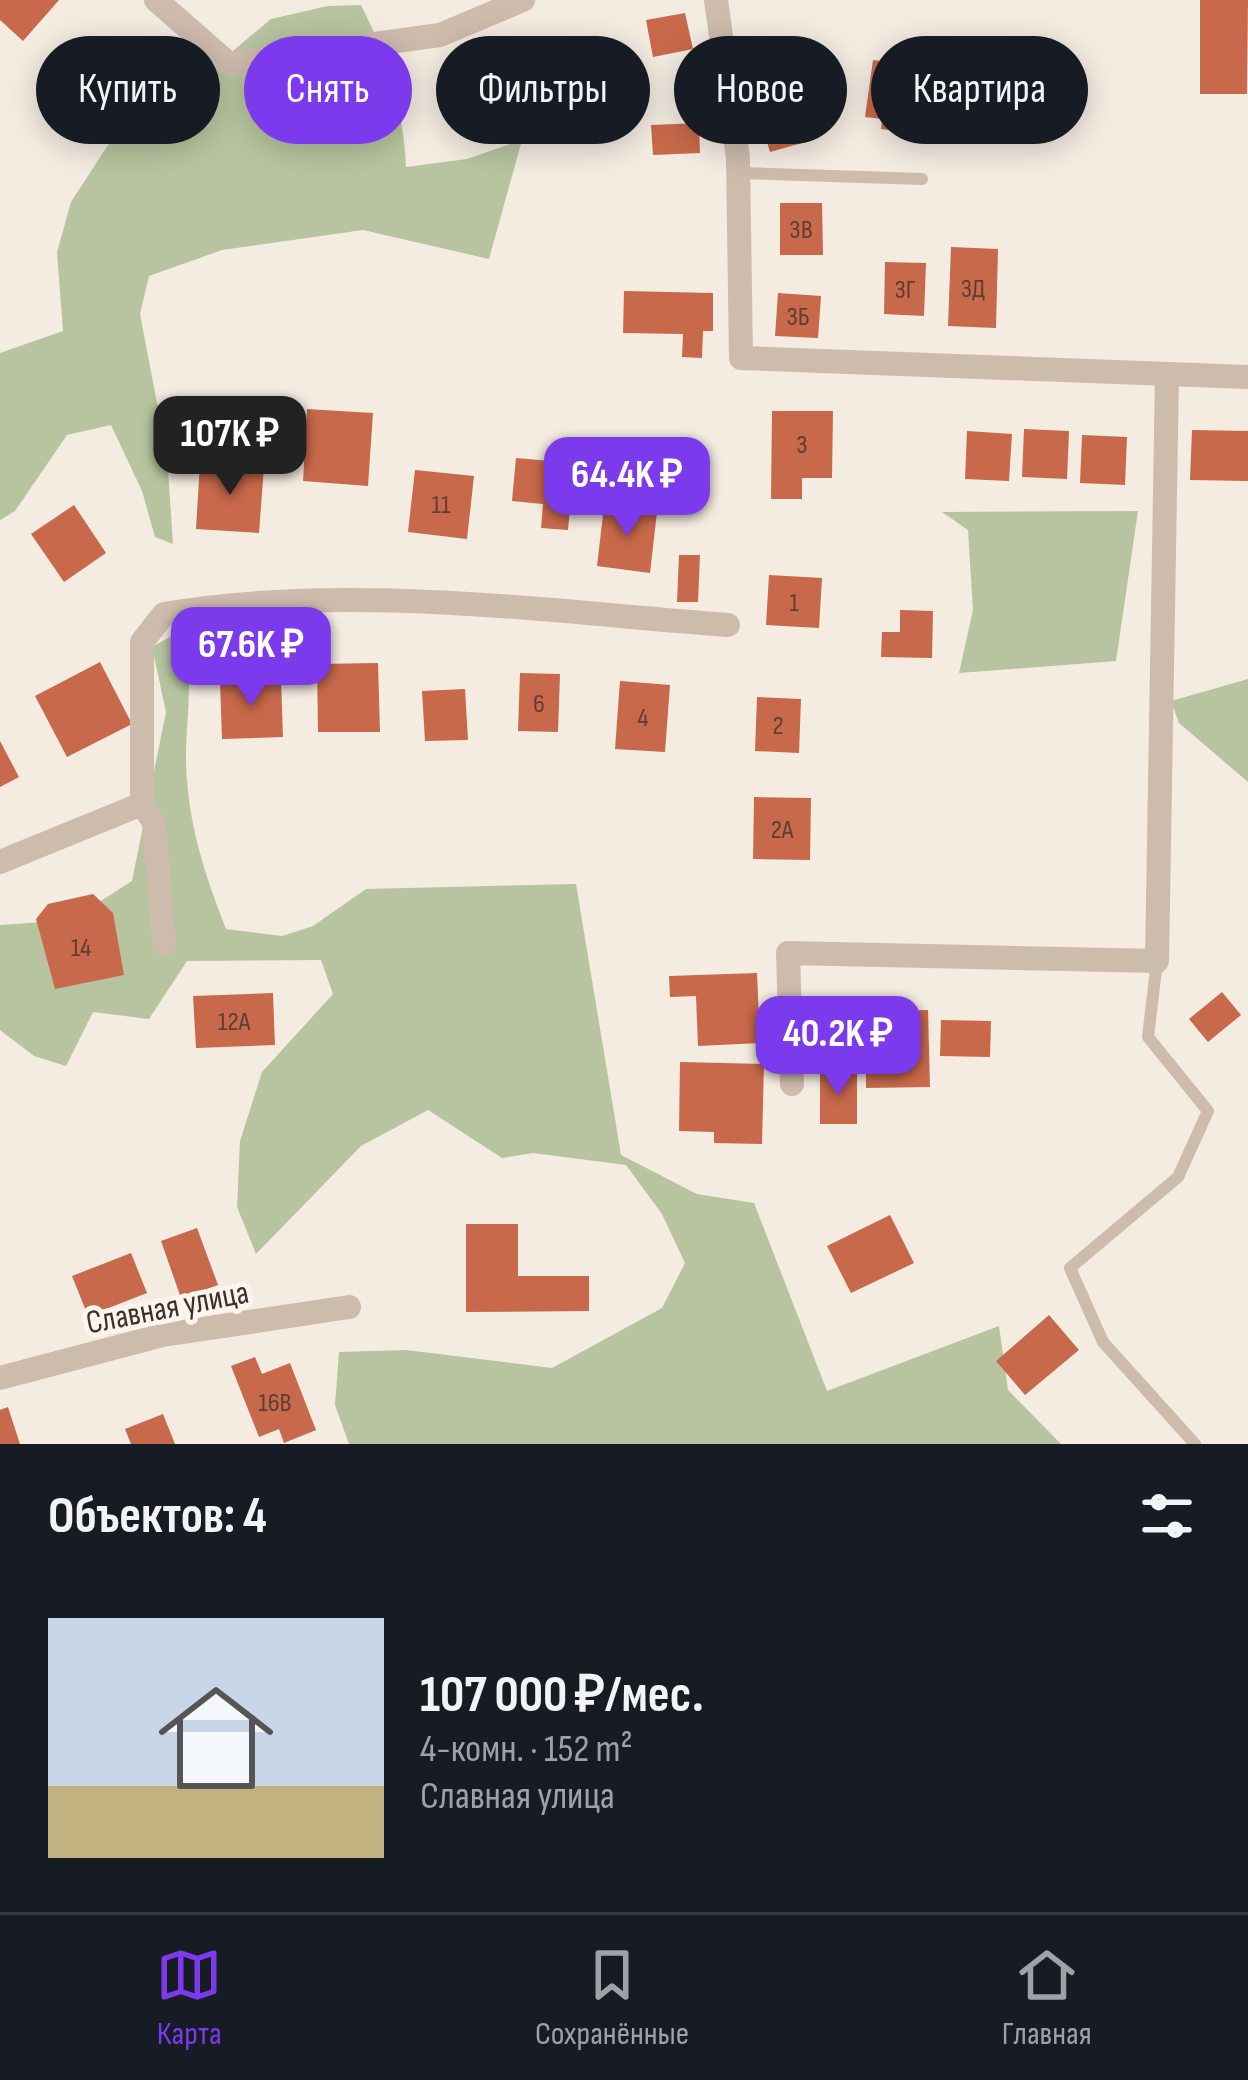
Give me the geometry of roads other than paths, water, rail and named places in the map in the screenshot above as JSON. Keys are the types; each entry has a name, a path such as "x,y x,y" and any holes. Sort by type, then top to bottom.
{"street":[{"path":"156,0 229,64 440,35 523,0"},
{"path":"716,0 738,173 741,358 1248,377"},
{"path":"792,1084 788,953 1157,961 1167,375"},
{"path":"164,944 154,822 142,804 142,642 164,614 212,605 403,601 728,625"},
{"path":"0,862 142,804"},
{"name":"Славная улица","path":"0,1378 163,1335 350,1307"}],"lane":[{"path":"738,173 922,179"},
{"path":"1157,961 1148,1037 1208,1111 1178,1177 1070,1268 1103,1342 1195,1444"}]}
